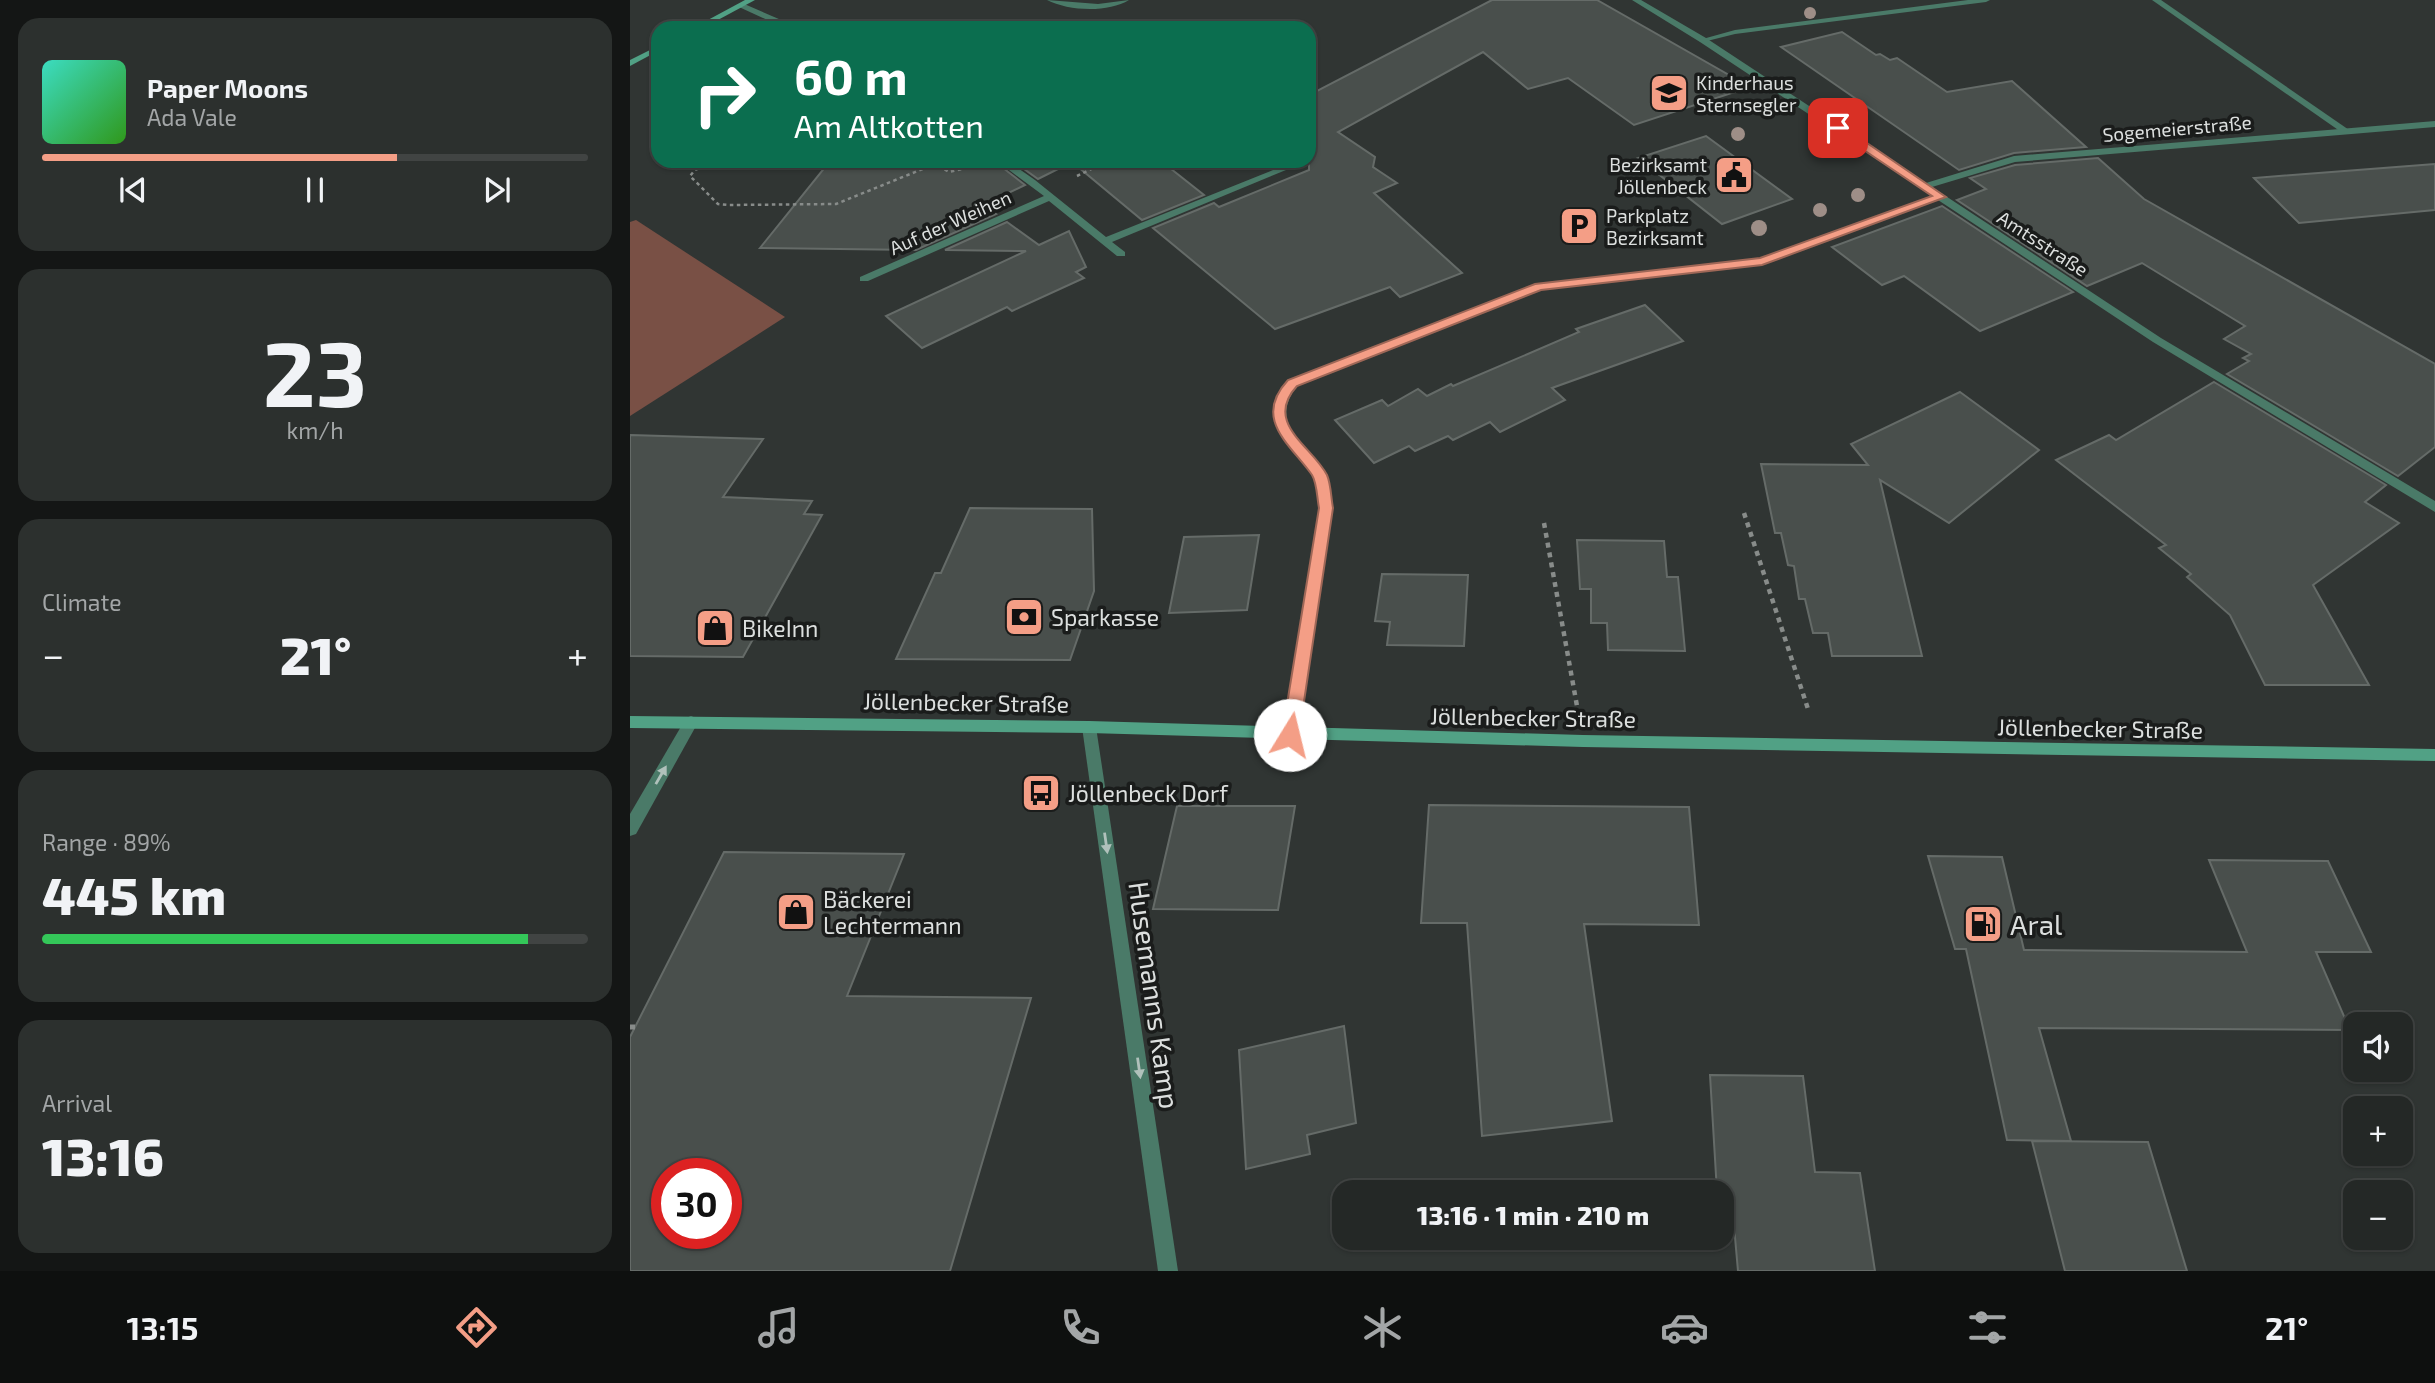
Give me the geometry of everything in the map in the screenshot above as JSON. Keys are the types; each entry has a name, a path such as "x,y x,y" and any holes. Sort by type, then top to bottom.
{"main road":[{"path":"711,21 751,0"},
{"path":"630,63 651,52"},
{"name":"Jöllenbecker Straße","path":"630,722 1089,727 1290,735 2435,755"}],"street":[{"path":"1051,0 1090,7 1116,4 1125,0"},
{"name":"Amtsstraße","path":"1636,0 1703,40 2157,340 2435,507"},
{"path":"1703,40 1735,32 1986,0"},
{"path":"2156,0 2347,131"},
{"path":"742,5 777,21"},
{"name":"Sogemeierstraße","path":"1925,186 2014,159 2435,124"},
{"name":"Auf der Weihen","path":"1011,168 1121,254"},
{"path":"1105,241 1281,170"},
{"name":"Auf der Weihen","path":"864,279 1050,197"},
{"path":"1290,735 1326,508 1321,477 1290,442 1282,423 1279,406 1283,393 1293,383 1539,286 1762,262 1940,197"},
{"path":"630,829 691,722"},
{"name":"Husemanns Kamp","path":"1089,727 1168,1271"}],"path":[{"path":"700,168 690,176 718,204 728,205 836,204 925,168"},
{"path":"942,168 949,172 968,168"},
{"path":"1744,513 1820,746"},
{"path":"1544,523 1583,741"}],"shaded area":[{"path":"636,220 785,317 630,416 630,222"}],"building":[{"path":"1492,0 1597,0 1750,87 1634,125 1568,78 1528,89 1483,52 1338,132 1375,157 1373,167 1397,183 1374,193 1462,273 1400,297 1390,287 1275,329 1153,228 1214,203 1219,207 1309,168 1316,168 1316,91"},
{"path":"1842,32 1876,55 1880,54 1890,60 1897,58 1947,92 2012,81 2086,147 2014,153 1959,170 1781,47"},
{"path":"1706,136 1792,199 1722,224 1638,158"},
{"path":"2098,158 2144,199 2435,364 2435,447 2398,476 2227,374 2249,361 2243,358 2251,354 2224,339 2245,326 2142,263 2087,286 1957,200 1986,189 1970,178 2015,165"},
{"path":"2435,164 2435,210 2299,223 2254,178"},
{"path":"824,168 1003,168 1025,185 983,205 996,214 916,250 760,248"},
{"path":"1023,168 1060,168 1038,179"},
{"path":"1079,168 1170,168 1204,195 1142,220"},
{"path":"1942,206 2073,292 1980,331 1904,276 1882,285 1832,247"},
{"path":"1007,222 1039,245 1069,231 1086,267 1076,272 1084,278 1012,311 1007,307 922,348 886,316 1026,251 945,250"},
{"path":"1645,305 1683,341 1552,388 1565,400 1500,432 1490,422 1453,440 1448,436 1415,451 1409,446 1374,463 1335,420 1382,400 1388,406 1418,389 1427,396 1579,332 1576,329"},
{"path":"2214,382 2386,485 2365,502 2399,523 2313,585 2369,685 2265,685 2230,615 2187,577 2191,574 2159,548 2166,545 2056,460 2109,435 2116,440"},
{"path":"1960,392 2039,450 1949,523 1880,480 1922,656 1832,656 1828,633 1813,633 1805,599 1799,599 1794,566 1788,565 1781,533 1775,533 1761,464 1868,465 1851,444"},
{"path":"630,435 763,439 723,497 812,501 804,514 822,515 743,657 630,656"},
{"path":"970,508 1092,509 1094,591 1070,660 896,659 935,573 941,573"},
{"path":"1259,535 1247,610 1169,613 1184,537"},
{"path":"1577,540 1664,541 1667,577 1678,577 1685,651 1608,650 1607,623 1591,623 1591,589 1580,589"},
{"path":"1382,574 1468,575 1464,646 1387,645 1390,622 1375,621"},
{"path":"1429,805 1689,807 1699,925 1584,924 1612,1121 1482,1136 1467,923 1421,923"},
{"path":"1177,806 1295,806 1278,910 1153,909"},
{"path":"724,852 904,854 847,996 1031,998 950,1271 630,1271 630,1037"},
{"path":"1928,856 2002,857 2024,950 2247,952 2209,860 2328,861 2371,952 2316,952 2343,1014 2343,1030 2039,1028 2071,1141 2007,1140 1966,949 1955,949"},
{"path":"1344,1026 1356,1123 1307,1135 1310,1154 1246,1169 1239,1050"},
{"path":"1710,1075 1803,1076 1815,1172 1860,1173 1875,1271 1738,1271 1734,1180 1716,1180"},
{"path":"2032,1141 2148,1142 2187,1271 2065,1271"}],"place":[{"name":"Kinderhaus Sternsegler","path":"1669,93"},
{"name":"Bezirksamt Jöllenbeck","path":"1734,175"},
{"name":"Parkplatz Bezirksamt","path":"1579,226"},
{"name":"Sparkasse","path":"1024,617"},
{"name":"BikeInn","path":"715,628"},
{"name":"Jöllenbeck Dorf","path":"1041,793"},
{"name":"Bäckerei Lechtermann","path":"796,912"},
{"name":"Aral","path":"1983,924"}],"route":[{"path":"1290,735 1326,508 1321,477 1290,442 1282,423 1279,406 1283,393 1293,383 1539,286 1762,262 1940,197 1838,128"}]}
